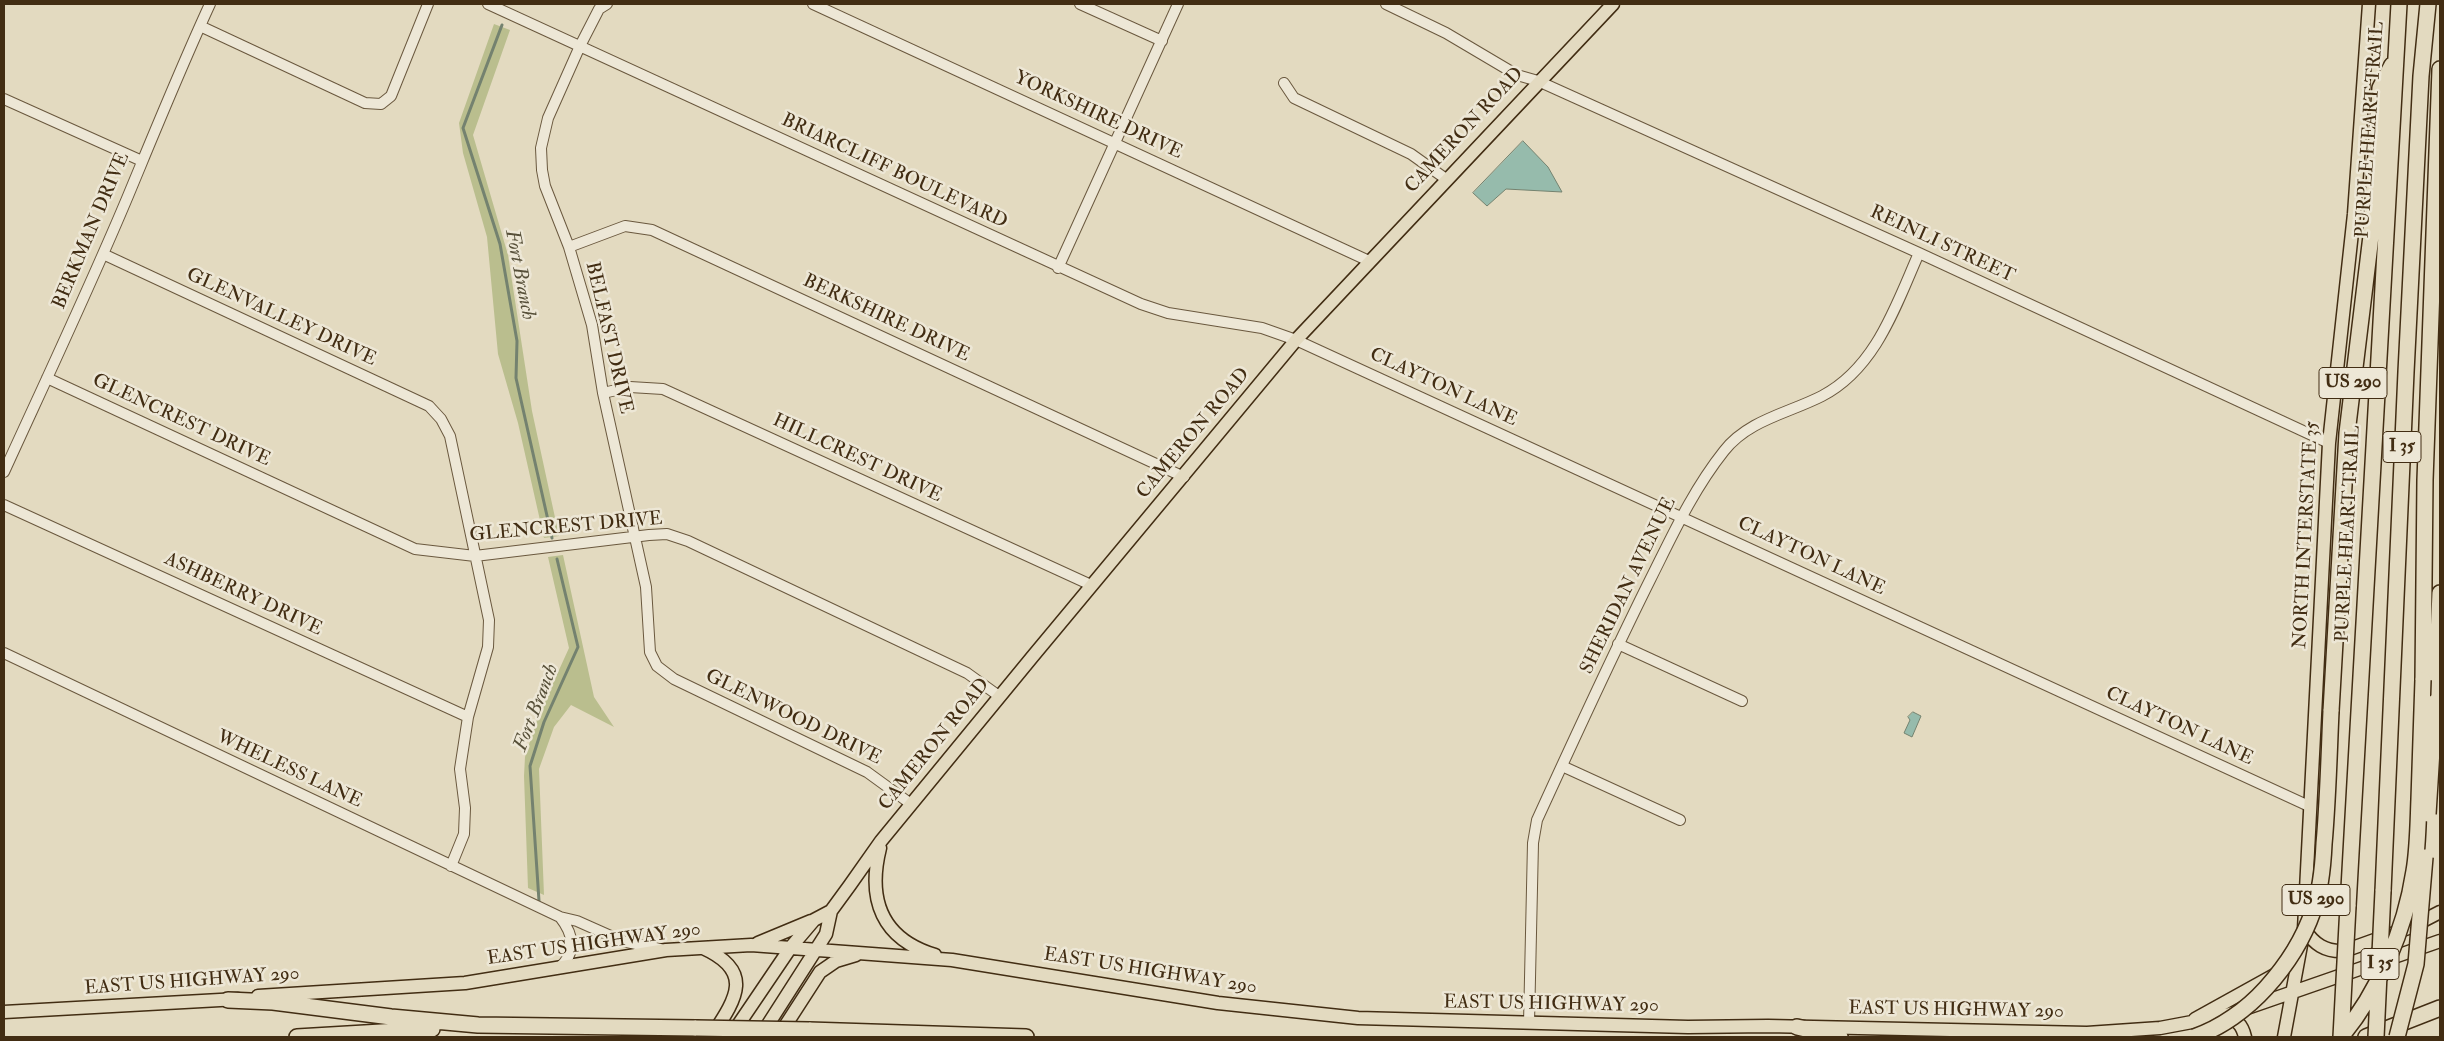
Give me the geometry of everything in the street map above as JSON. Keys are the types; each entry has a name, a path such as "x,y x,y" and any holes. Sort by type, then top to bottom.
{"highway":[{"name":"PURPLE HEART TRAIL","path":"2341,1037 2399,4"},
{"name":"I 35","path":"2376,1037 2406,372 2422,76 2428,4"},
{"name":"US 290","path":"2194,1037 2213,1029 2244,1009 2282,971 2304,933 2316,902 2323,863 2347,433 2371,236 2380,88 2395,59"},
{"path":"2341,1037 2370,995 2394,946 2406,908 2414,870 2423,680 2423,575 2440,69"},
{"path":"2396,1037 2416,964 2419,940 2435,702 2440,593"},
{"path":"2423,680 2433,736 2440,756"},
{"path":"228,1000 273,1002 391,1017 478,1025 809,1030 1026,1037"},
{"path":"2366,1037 2440,1008"},
{"path":"297,1037 478,1025"},
{"path":"1797,1027 1840,1037"}],"main road":[{"name":"CAMERON ROAD","path":"760,1037 826,934 831,911 881,841 999,696 1184,477 1296,340 1538,81 1613,4"},
{"name":"NORTH INTERSTATE 35","path":"2284,1037 2304,929 2329,443 2354,214 2369,4"},
{"path":"881,841 874,874 878,904 885,920 893,933 905,942 924,951 952,960"},
{"name":"CAMERON ROAD","path":"730,1037 791,947 814,920 831,911"},
{"path":"2304,929 2313,942 2335,952 2344,951 2411,927 2440,912"},
{"path":"751,946 814,920"},
{"path":"2188,1023 2280,972 2294,956 2304,929"},
{"name":"EAST US HIGHWAY 290","path":"4,1012 228,1000 283,994 465,983 666,950 751,946 791,947 952,960 1218,1003 1288,1012 1407,1021 2087,1033 2151,1028 2224,1016 2440,941"},
{"path":"701,947 726,961 735,979 734,999 711,1037"},
{"path":"778,1037 820,972 836,961 861,953"},
{"path":"2224,1016 2235,1019 2242,1028 2245,1037"}],"street":[{"name":"BERKMAN DRIVE","path":"4,472 103,254 210,4"},
{"path":"200,26 365,103 382,104 391,96 428,4"},
{"name":"BRIARCLIFF BOULEVARD","path":"488,4 1058,268 1141,304 1168,314 1253,326 1296,340"},
{"name":"BELFAST DRIVE","path":"606,4 600,9 580,46 548,118 541,148 545,186 569,247 592,325 603,393 646,587 650,652 657,666"},
{"name":"YORKSHIRE DRIVE","path":"813,4 1369,261"},
{"path":"1080,4 1162,41"},
{"path":"1058,268 1178,4"},
{"name":"REINLI STREET","path":"1386,4 1446,33 1517,75 1538,81 1920,253 2329,443"},
{"path":"1284,83 1294,98 1411,154 1446,179"},
{"path":"4,99 142,161"},
{"name":"BERKSHIRE DRIVE","path":"569,247 625,226 652,230 1184,477"},
{"name":"SHERIDAN AVENUE","path":"1529,1023 1533,834 1537,820 1618,644 1682,517 1705,476 1726,448 1756,425 1823,396 1857,370 1884,331 1920,253"},
{"name":"GLENVALLEY DRIVE","path":"103,254 429,406 441,419 450,436 475,556"},
{"name":"CLAYTON LANE","path":"1296,340 2311,807"},
{"name":"GLENCREST DRIVE","path":"47,378 415,549 475,556 635,536 667,534 688,541 967,673 999,696"},
{"name":"HILLCREST DRIVE","path":"603,393 630,387 664,389 1092,586"},
{"name":"ASHBERRY DRIVE","path":"4,505 468,718"},
{"path":"451,866 464,834 465,808 460,769 468,718 488,647 489,620 475,556"},
{"path":"1618,644 1742,701"},
{"name":"WHELESS LANE","path":"4,653 560,917 576,921 622,941 666,950"},
{"name":"GLENWOOD DRIVE","path":"657,666 674,679 867,772 911,804"},
{"path":"1562,766 1680,820"},
{"path":"558,969 566,962 572,948 570,933 560,917"}],"shaded area":[{"path":"494,24 510,30 473,135 508,255 532,411 559,536 544,538 518,423 498,354 487,237 463,153 459,123"},
{"path":"1523,141 1548,167 1562,192 1506,189 1487,206 1473,193"},
{"path":"563,555 594,697 614,727 571,705 554,727 539,769 544,895 528,888 525,757 538,716 569,648 548,557"},
{"path":"1913,712 1921,716 1912,737 1904,733 1910,720 1908,717"}],"waterway":[{"name":"Fort Branch","path":"502,25 463,128 500,244 517,341 516,378 552,538"},
{"name":"Fort Branch","path":"539,901 530,766 544,722 578,647 557,559"}]}
